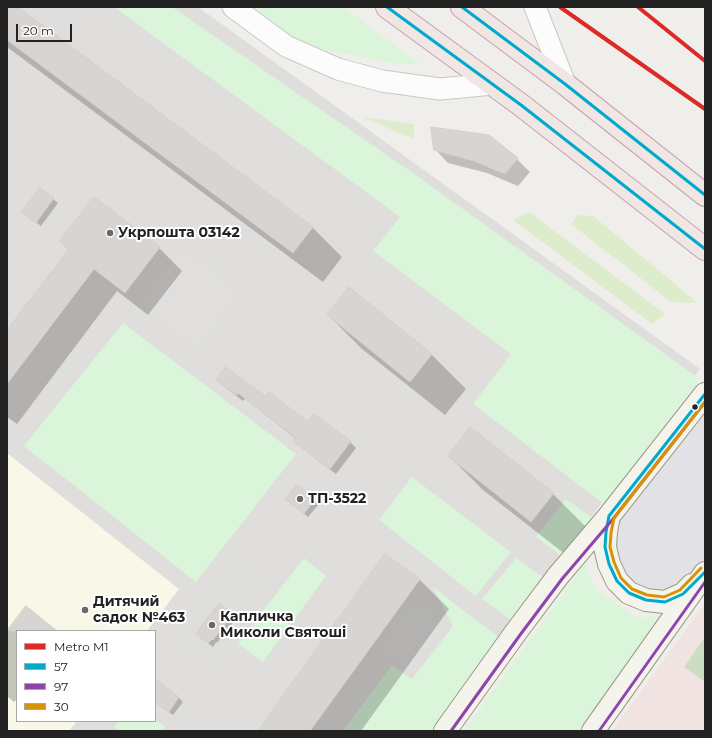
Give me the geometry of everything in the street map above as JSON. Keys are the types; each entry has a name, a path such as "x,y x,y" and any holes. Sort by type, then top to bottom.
{"highway":[{"path":"387,7 534,114 705,249"},
{"path":"462,7 565,84 705,195"}],"main road":[{"path":"445,731 549,588 609,516 705,394"},
{"path":"609,516 605,547 609,564 617,581 629,593 646,600 665,602 683,594 705,573"},
{"path":"593,731 705,573"}],"street":[{"path":"232,7 286,46 338,69 382,81 440,89 493,84"},
{"path":"535,7 565,84"}],"shaded area":[{"path":"7,7 198,7 700,369 437,731 7,731"},
{"path":"183,248 239,293 197,348 138,303"},
{"path":"705,394 705,572 683,594 629,593 606,532"},
{"name":"Дитячий садок №463","path":"7,453 179,589 148,630 16,630 16,722 76,722 69,731 7,731"},
{"path":"228,560 263,588 210,657 179,631 186,623 184,616"},
{"path":"414,599 444,622 409,671 378,648"},
{"path":"705,603 705,731 612,731"}],"green space":[{"path":"114,7 172,7 410,171 700,379 604,504 473,404 511,354 373,251 400,217"},
{"path":"251,7 343,7 420,64 397,64 327,50 291,37"},
{"path":"362,117 414,124 414,139"},
{"path":"529,212 665,314 652,324 513,220"},
{"path":"578,215 593,216 698,303 671,302 571,224"},
{"path":"123,323 296,454 196,582 24,446"},
{"path":"412,477 511,552 476,596 379,520"},
{"path":"566,499 594,519 565,559 536,537"},
{"path":"304,558 326,576 263,662 238,643"},
{"path":"516,558 550,582 518,625 482,599"},
{"path":"585,564 596,590 638,618 670,614 585,731 464,731"},
{"path":"432,586 506,643 442,731 343,731 392,665 412,679 453,626"},
{"path":"705,637 705,682 684,667"},
{"path":"156,720 165,727 162,731 120,731 114,727 118,722 156,722"}],"building":[{"path":"7,7 18,7 313,227 293,253 7,40"},
{"path":"431,127 489,135 518,158 505,174 474,161 434,150"},
{"path":"40,188 54,198 36,223 22,212"},
{"path":"94,197 160,247 125,293 94,269 7,384 7,330 69,249 60,241"},
{"path":"349,287 432,354 410,382 327,315"},
{"path":"226,367 265,396 269,392 308,422 314,414 351,441 330,469 293,441 296,438 238,393 237,395 216,380"},
{"path":"470,427 554,493 531,522 448,456"},
{"name":"ТП-3522","path":"297,485 315,499 304,514 285,499"},
{"path":"385,554 420,579 310,731 258,731"},
{"name":"Капличка Миколи Святоші","path":"220,604 232,613 230,616 231,617 213,640 212,639 208,643 196,634"},
{"path":"26,606 56,630 16,630 7,631"},
{"path":"156,680 179,697 169,712 156,703"}],"metro line":[{"name":"M1","path":"560,7 705,109"},
{"name":"M1","path":"638,7 705,61"}],"transit line":[{"name":"57","path":"387,7 521,105 705,249"},
{"name":"57","path":"462,7 565,84 705,195"},
{"name":"57","path":"705,394 609,516 605,547 609,564 617,581 629,593 646,600 665,602 683,594 705,572"},
{"name":"97","path":"451,731 562,579 613,519 705,402"},
{"name":"30","path":"701,568 680,590 664,597 647,595 632,589 621,578 614,562 610,547 614,518 705,402"},
{"name":"97","path":"599,731 705,582"}],"place":[{"name":"Укрпошта 03142","path":"110,233"},
{"name":"ТП-3522","path":"300,499"},
{"name":"Дитячий садок №463","path":"85,610"},
{"name":"Капличка Миколи Святоші","path":"212,625"}]}
